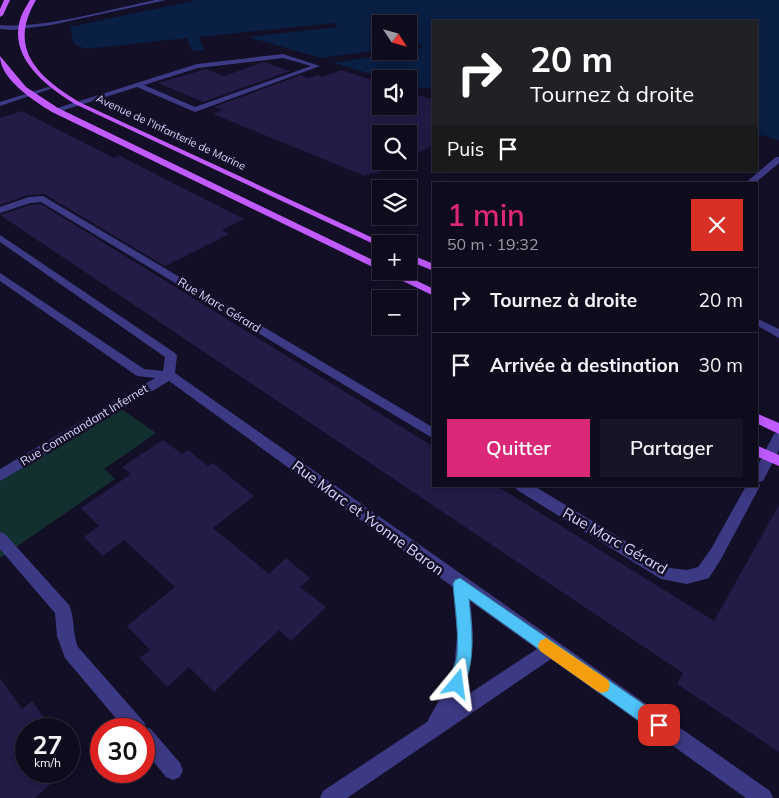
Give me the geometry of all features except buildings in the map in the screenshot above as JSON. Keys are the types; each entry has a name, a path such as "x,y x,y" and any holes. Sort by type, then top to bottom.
{"main road":[{"path":"13,28 14,20 33,0"},
{"path":"0,16 7,1"},
{"name":"Avenue de l'Infanterie de Marine","path":"13,28 13,38 17,51 36,78 50,88 77,103 372,240"},
{"path":"0,58 5,68 29,95 55,110 372,264"},
{"path":"417,261 432,267"},
{"path":"405,280 432,293"},
{"path":"758,419 779,429"}],"street":[{"path":"0,27 13,28 51,23 163,0"},
{"path":"0,3 7,1"},
{"path":"55,110 137,84 197,66 283,56 317,66 195,110 137,84"},
{"path":"0,104 50,88"},
{"path":"750,182 779,159"},
{"name":"Rue Marc Gérard","path":"0,210 29,200 43,199 432,433"},
{"path":"0,238 171,356 169,375 141,373 0,276"},
{"path":"758,322 779,334"},
{"name":"Rue Commandant Infernet","path":"0,476 169,375"},
{"name":"Rue Marc et Yvonne Baron","path":"169,375 551,649 763,798"},
{"path":"758,477 779,436"},
{"name":"Rue Marc Gérard","path":"524,487 667,574 686,577 703,573 716,554 751,487"},
{"path":"0,538 63,610 65,636 71,652 128,718"},
{"path":"434,726 457,684 464,658 466,638 460,584"},
{"path":"330,798 434,726 551,649"},
{"path":"155,749 173,770"}],"green space":[{"path":"117,406 156,433 104,469 115,479 0,558 0,476"}],"water":[{"path":"197,0 779,0 779,140 758,134 758,20 432,20 432,87 424,89 417,87 417,70 372,70 372,74 334,63 372,57 372,60 418,60 418,49 423,48 418,44 418,15 372,15 372,51 321,58 248,37 338,27 334,23 199,37 204,50 192,51 187,38 86,49 74,44 70,27"}],"slow traffic":[{"path":"546,646 602,685"}],"route":[{"path":"457,684 464,658 466,638 460,584 659,725"}]}
